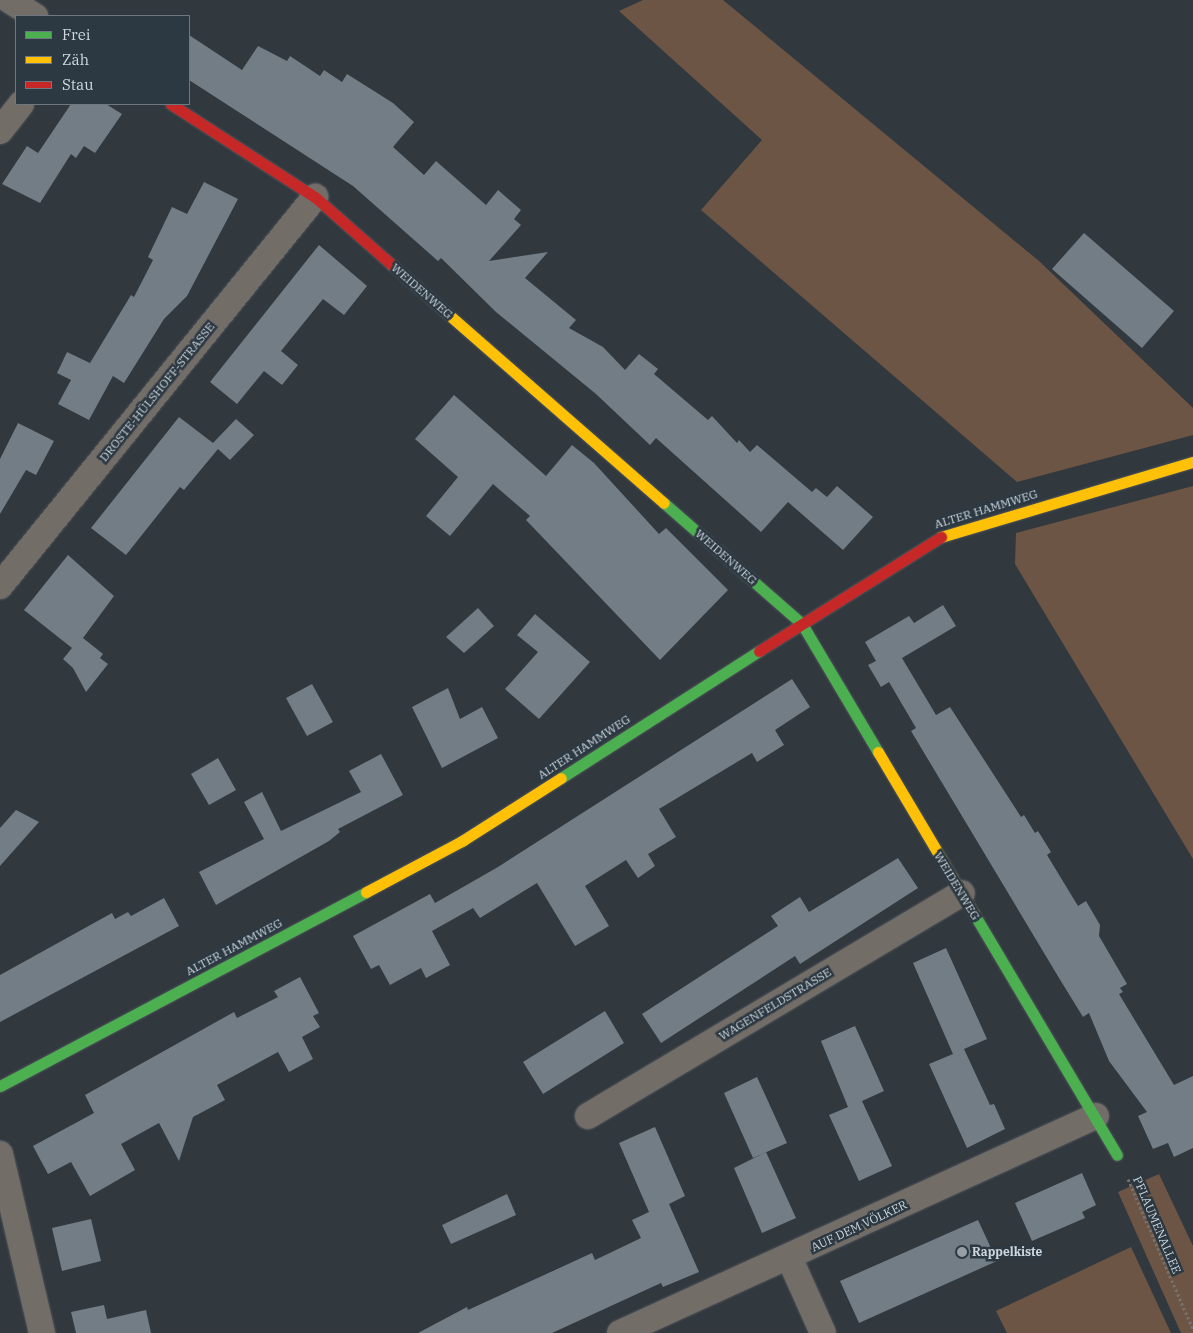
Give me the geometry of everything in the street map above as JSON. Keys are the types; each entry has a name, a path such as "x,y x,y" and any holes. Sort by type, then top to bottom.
{"street":[{"path":"10,0 33,15"},
{"path":"0,131 20,105"},
{"name":"WEIDENWEG","path":"173,105 315,197 802,624 1118,1155"},
{"name":"DROSTE-HÜLSHOFF-STRASSE","path":"0,586 315,197"},
{"name":"ALTER HAMMWEG","path":"0,1086 462,841 931,540 1193,462"},
{"name":"WAGENFELDSTRASSE","path":"588,1116 962,893"},
{"name":"AUF DEM VÖLKER","path":"620,1333 1096,1116"},
{"path":"0,1154 42,1333"},
{"path":"790,1257 823,1333"}],"path":[{"name":"PFLAUMENALLEE","path":"1118,1155 1193,1329"}],"shaded area":[{"path":"643,0 723,0 1039,261 1193,408 1193,435 1017,482 701,210 762,140 619,11"},
{"path":"1193,486 1193,859 1015,564 1016,533"},
{"path":"1159,1174 1193,1246 1193,1333 1181,1333 1118,1192"},
{"path":"1131,1247 1171,1333 1007,1333 996,1311"}],"building":[{"path":"190,36 242,70 258,46 287,61 290,56 320,76 324,70 342,82 347,74 393,103 414,122 393,147 424,175 436,161 486,205 498,190 521,210 514,219 521,225 489,261 548,252 525,278 576,320 569,328 603,347 625,370 639,354 658,369 654,374 708,420 712,416 737,443 739,440 750,452 757,445 812,492 816,488 827,497 837,486 873,517 843,550 788,502 761,532 656,438 650,445 596,394 496,312 441,258 438,261 353,186 190,81"},
{"path":"70,105 108,105 122,114 95,153 84,146 76,158 71,154 40,203 2,184 27,146 38,153"},
{"path":"204,182 238,199 187,296 164,319 124,383 113,376 89,420 58,404 71,380 57,373 67,352 90,363 131,295 134,297 153,260 148,257 172,207 187,214"},
{"path":"1084,233 1174,311 1142,348 1052,269"},
{"path":"319,245 367,286 344,315 323,299 281,351 298,365 282,385 264,371 237,404 210,382"},
{"path":"454,395 546,476 572,445 594,463 659,534 666,528 728,590 660,660 526,520 530,516 493,484 450,536 426,516 458,477 415,439"},
{"path":"179,417 213,443 236,419 254,435 230,460 218,449 184,490 180,487 126,555 91,528"},
{"path":"18,423 54,441 36,475 26,470 0,514 0,459"},
{"path":"68,555 114,596 83,638 103,654 100,658 108,664 86,692 73,668 63,659 72,648 24,610"},
{"path":"943,605 956,626 902,658 936,715 950,707 1021,817 1024,815 1035,833 1038,831 1051,852 1047,855 1078,906 1086,901 1100,925 1099,936 1127,984 1120,988 1123,992 1119,994 1174,1085 1193,1076 1193,1148 1174,1157 1168,1143 1153,1149 1138,1116 1147,1112 1109,1061 1089,1013 1083,1017 1059,978 911,731 916,728 889,682 881,687 868,665 876,661 865,642 909,616 914,623"},
{"path":"478,608 494,626 464,653 446,637"},
{"path":"535,614 590,662 539,719 505,689 538,652 517,635"},
{"path":"792,679 810,707 775,730 784,745 757,762 752,753 659,809 676,837 648,854 655,866 638,878 626,860 585,886 609,926 575,946 537,883 480,918 473,908 432,931 450,965 426,978 421,968 390,985 379,965 371,969 353,936 430,894 435,903 498,867"},
{"path":"312,684 333,722 307,736 286,698"},
{"path":"448,688 460,719 482,707 498,738 442,768 412,707"},
{"path":"381,754 403,795 338,829 340,832 329,841 216,905 199,872 264,839 244,802 262,792 281,831 361,792 349,771"},
{"path":"218,758 236,790 209,805 191,774"},
{"path":"16,810 39,822 0,866 0,828"},
{"path":"898,858 918,888 800,964 795,956 661,1043 642,1014 778,926 771,916 800,897 809,912"},
{"path":"164,898 179,926 0,1022 0,975 112,913 115,919 128,912 131,916"},
{"path":"946,948 987,1039 964,1049 990,1105 994,1104 1005,1129 967,1148 929,1064 953,1054 913,963"},
{"path":"300,977 319,1013 313,1016 320,1027 302,1037 313,1059 289,1072 278,1052 217,1085 225,1100 193,1117 179,1161 159,1123 121,1144 135,1170 90,1196 71,1162 48,1174 33,1146 94,1113 85,1095 234,1012 237,1018 278,997 274,991"},
{"path":"605,1011 624,1043 543,1094 523,1062"},
{"path":"855,1026 884,1091 862,1101 892,1166 859,1181 829,1115 848,1107 821,1041"},
{"path":"757,1077 787,1143 753,1158 724,1093"},
{"path":"655,1127 685,1196 669,1204 699,1272 663,1287 661,1283 552,1333 418,1333 467,1307 468,1310 592,1253 595,1260 641,1238 632,1220 649,1212 619,1143"},
{"path":"766,1152 796,1218 762,1233 734,1168"},
{"path":"1082,1173 1096,1205 1082,1212 1085,1218 1032,1241 1015,1203"},
{"path":"507,1194 516,1215 451,1244 442,1225"},
{"path":"91,1219 101,1261 62,1271 52,1228"},
{"path":"978,1220 997,1261 859,1323 840,1281"},
{"path":"104,1305 107,1319 146,1310 151,1333 76,1333 71,1312"}],"traffic: fast":[{"path":"664,503 802,624 878,752"},
{"path":"561,778 759,651"},
{"path":"0,1086 366,892"},
{"path":"974,914 1117,1155"}],"traffic: slow":[{"path":"392,265 664,503"},
{"path":"941,537 1193,462"},
{"path":"878,752 974,914"},
{"path":"366,892 462,841 561,778"}],"traffic: jam":[{"path":"173,105 315,197 392,265"},
{"path":"759,651 941,537"}],"place":[{"name":"Rappelkiste","path":"962,1252"}]}
